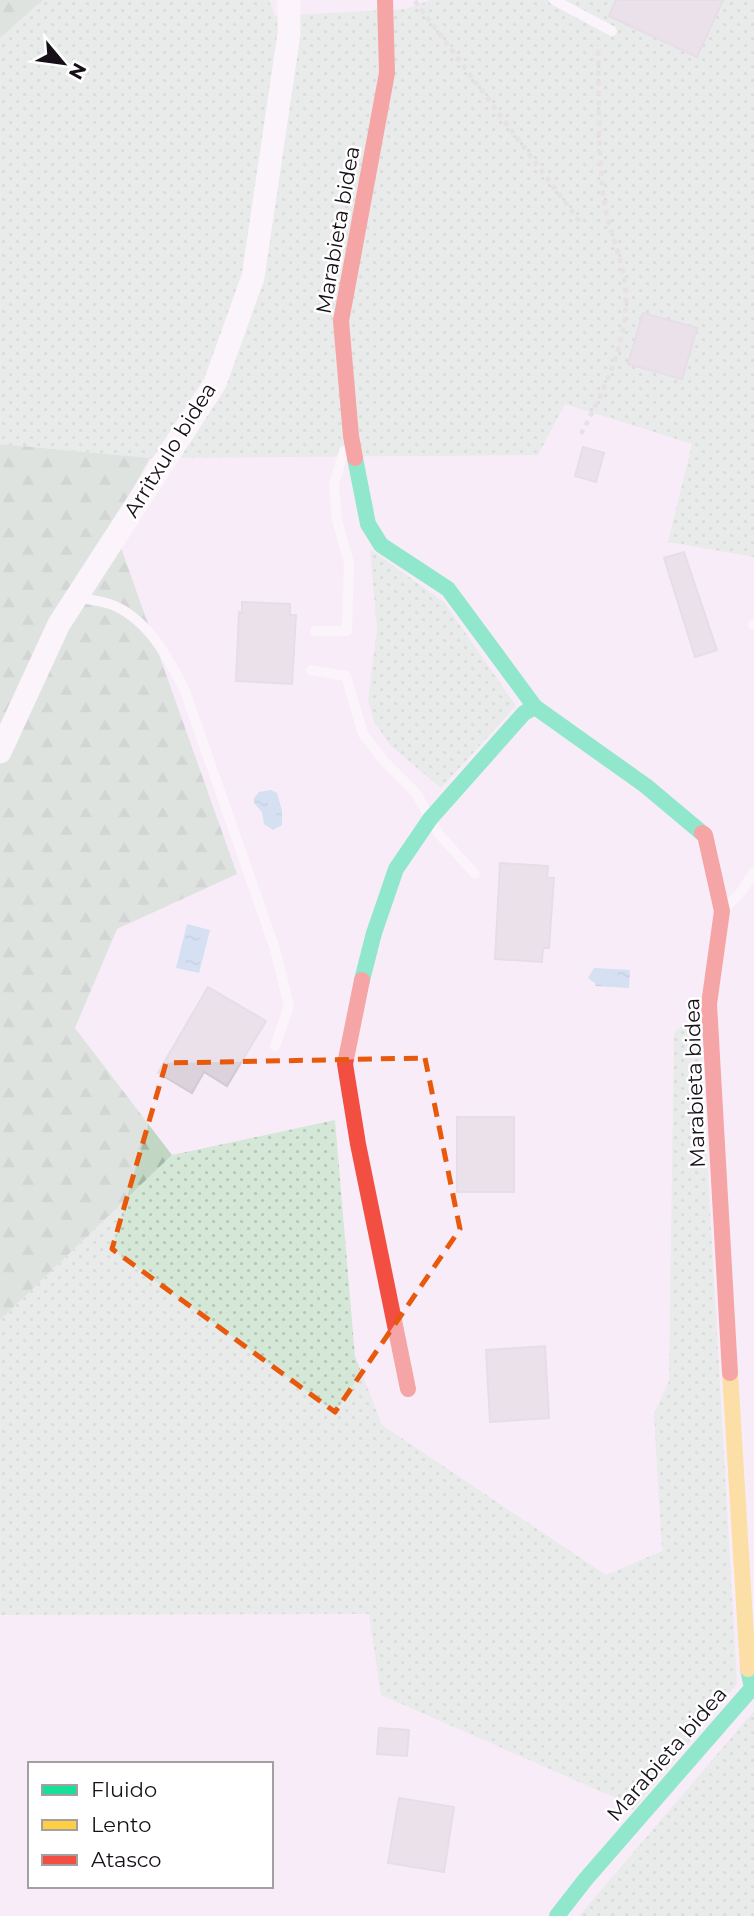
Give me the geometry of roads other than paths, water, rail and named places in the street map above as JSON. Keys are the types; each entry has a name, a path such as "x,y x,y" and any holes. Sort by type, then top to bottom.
{"street":[{"name":"Arritxulo bidea","path":"0,752 59,624 215,383 253,277 289,34 289,0"},
{"name":"Marabieta bidea","path":"385,0 387,73 341,321 351,436 368,524 380,545 448,589 535,707 646,786 705,835 722,911 709,1004 746,1659 753,1688 584,1880 557,1916"},
{"path":"408,1389 358,1144 345,1064 363,973 396,869 430,819 524,713 535,707"}],"lane":[{"path":"554,0 612,31"},
{"path":"315,631 347,631 349,563 337,520 334,485 351,436"},
{"path":"77,597 115,606 139,622 165,652 185,691 275,948 289,1006 275,1046"},
{"path":"311,670 346,676 363,734 383,760 416,793 438,833 475,874"},
{"path":"722,911 742,891 754,873"}],"water":[{"path":"271,790 277,793 282,811 282,825 273,830 264,824 262,812 254,803 259,792"},
{"path":"187,924 210,930 199,973 176,968"},
{"path":"594,968 630,970 629,988 595,986 588,978"}]}
